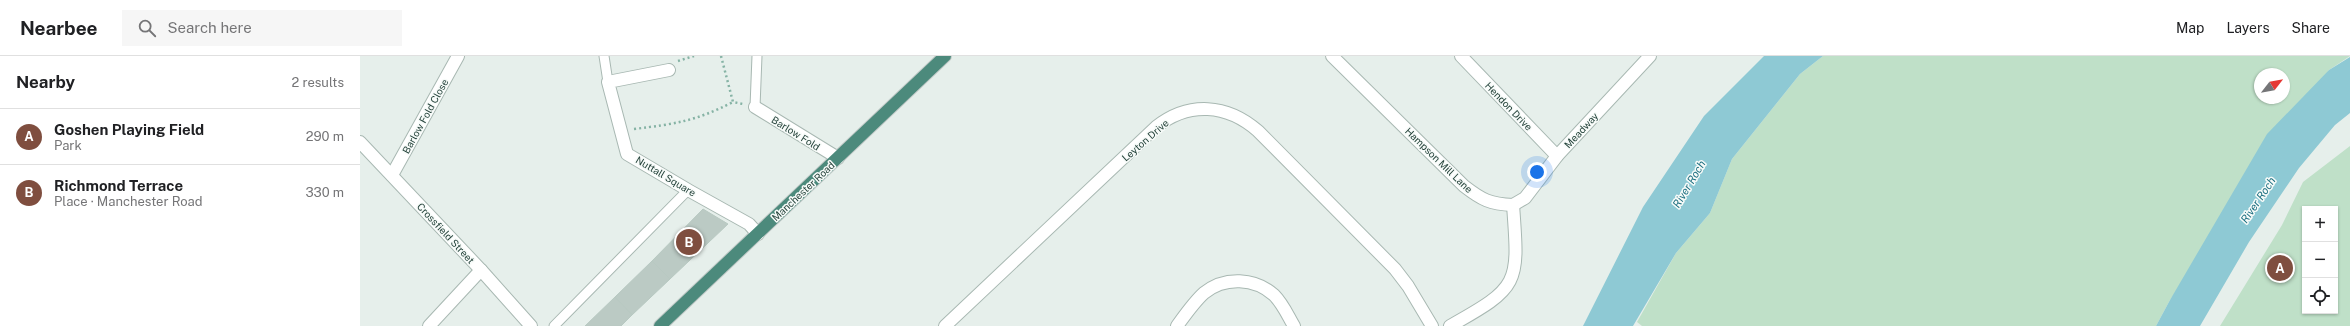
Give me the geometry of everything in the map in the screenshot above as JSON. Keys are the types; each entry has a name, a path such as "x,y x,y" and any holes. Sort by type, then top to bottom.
{"highway":[{"name":"Manchester Road","path":"660,326 945,56"}],"street":[{"name":"Barlow Fold Close","path":"392,175 458,56"},
{"name":"Hampson Mill Lane","path":"1332,56 1464,186 1481,200 1495,204 1513,205"},
{"name":"Hendon Drive","path":"1461,56 1557,156"},
{"name":"Meadway","path":"1513,205 1525,198 1557,156 1650,56"},
{"path":"608,82 670,70"},
{"name":"Nuttall Square","path":"608,82 628,154 749,224 758,234"},
{"name":"Barlow Fold","path":"755,107 838,158"},
{"name":"Leyton Drive","path":"945,326 1156,127 1176,114 1199,108 1224,110 1236,115 1258,131 1395,269 1408,286 1432,326"},
{"name":"Crossfield Street","path":"360,142 481,270 530,326"},
{"path":"1450,326 1493,301 1504,290 1512,277 1517,258 1513,205"},
{"path":"430,326 481,270"},
{"path":"1177,326 1203,294 1219,284 1238,281 1258,285 1275,296 1294,326"}],"lane":[{"path":"604,56 608,82"},
{"path":"755,107 756,56"},
{"path":"554,326 688,190"}],"path":[{"path":"721,56 733,102"},
{"path":"621,131 680,123 706,116 733,102 755,107"}],"green space":[{"path":"1823,56 2350,56 2329,70 2170,300 2156,326 1642,326 1637,322 1676,253 1710,213 1732,159 1800,74"},
{"path":"2350,146 2350,326 2220,326 2282,225 2303,182"}],"water":[{"name":"River Roch","path":"1764,56 1823,56 1800,74 1732,159 1710,213 1676,253 1633,326 1583,326 1643,207 1704,116"},
{"name":"River Roch","path":"2350,57 2350,113 2335,125 2299,168 2249,242 2200,326 2156,326 2267,134 2329,70"}],"building":[{"path":"703,209 728,224 670,279 652,261"},
{"path":"652,261 670,279 632,315 615,297"},
{"path":"615,297 632,315 621,326 585,326"}],"place":[{"name":"Richmond Terrace","path":"689,242"},
{"name":"Goshen Playing Field","path":"2280,268"}]}
